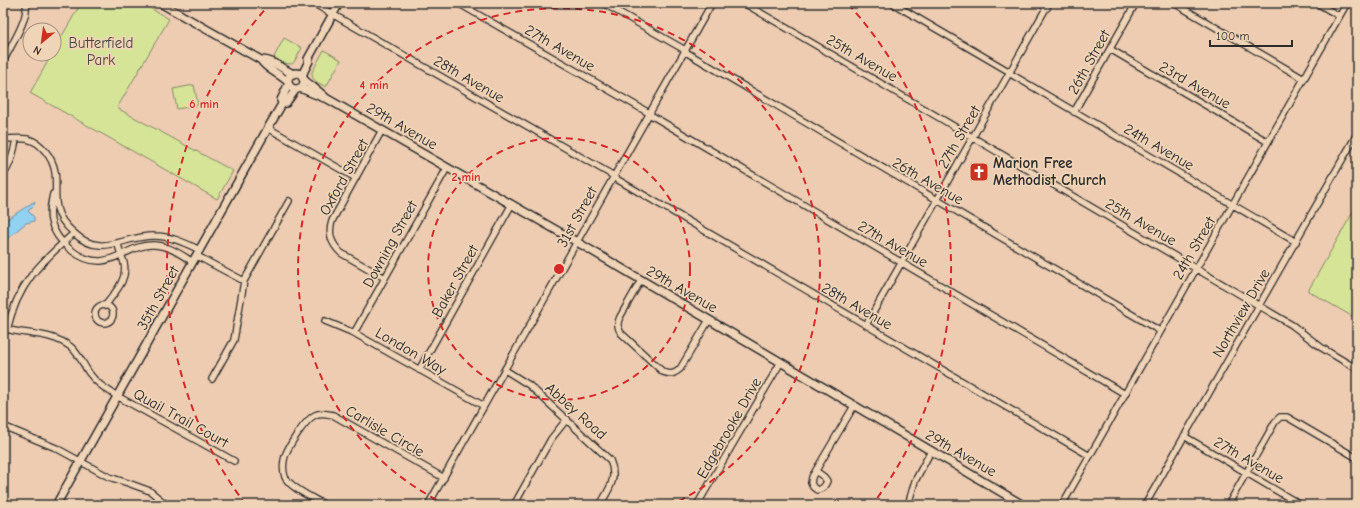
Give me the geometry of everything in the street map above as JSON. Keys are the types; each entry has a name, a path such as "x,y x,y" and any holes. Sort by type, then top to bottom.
{"street":[{"path":"3,62 22,22 27,8 26,3"},
{"name":"29th Avenue","path":"160,3 261,60 266,60 299,76 310,86 322,93 326,98"},
{"name":"28th Avenue","path":"312,3 614,176 1090,456"},
{"path":"299,76 303,84 298,89 292,88 288,84 290,76 299,76 304,71 309,61 308,59 339,3"},
{"name":"27th Avenue","path":"458,3 1125,394"},
{"name":"26th Avenue","path":"603,3 1160,331"},
{"name":"31st Street","path":"428,505 712,3"},
{"name":"25th Avenue","path":"744,3 1260,305 1292,325 1322,348 1357,369"},
{"name":"24th Avenue","path":"892,3 1296,242"},
{"path":"1039,3 1048,5"},
{"name":"26th Street","path":"1074,112 1136,3"},
{"path":"1174,3 1304,79"},
{"path":"1317,3 1339,16"},
{"name":"24th Street","path":"1062,505 1347,3"},
{"name":"27th Street","path":"866,325 1048,5"},
{"name":"23rd Avenue","path":"1110,49 1268,142"},
{"name":"29th Avenue","path":"261,60 264,65 278,73 288,84"},
{"name":"35th Street","path":"56,505 282,104 281,100 288,84"},
{"name":"29th Avenue","path":"298,89 326,98 512,204 1023,505"},
{"name":"35th Street","path":"282,104 286,103 298,89"},
{"path":"268,128 356,178"},
{"name":"Oxford Street","path":"382,130 332,221 330,233 331,241 341,252 385,278"},
{"name":"Northview Drive","path":"1145,505 1357,134"},
{"path":"3,139 29,140 41,146 53,164 56,174 55,199 57,210 64,223 82,240 94,244 106,245 118,244 140,237 165,237 177,240 197,256 244,281"},
{"path":"3,175 11,160 16,139"},
{"name":"Downing Street","path":"354,333 447,168"},
{"path":"55,186 50,208 51,222 56,234 63,243 75,253 100,261 121,256 139,247 150,245 160,246 197,256"},
{"path":"212,379 234,340 244,281 289,201"},
{"name":"Baker Street","path":"419,370 512,204"},
{"path":"5,329 17,298 25,283 41,263 74,233"},
{"path":"106,306 124,278 124,269 118,244"},
{"path":"641,280 617,322 618,328 621,333 663,372 670,374 675,373 680,369 709,320"},
{"name":"London Way","path":"325,321 354,333 484,406"},
{"name":"Quail Trail Court","path":"5,329 22,333 40,334 56,339 72,348 99,385 234,461"},
{"name":"Edgebrooke Drive","path":"697,505 781,362"},
{"name":"Abbey Road","path":"505,370 529,386 567,419 610,460 613,467 613,482 600,505"},
{"path":"816,471 854,406"},
{"name":"Carlisle Circle","path":"325,505 294,487 286,479 283,467 285,456 301,428 316,414 325,413 334,415 444,478"},
{"path":"1228,505 1275,422 1280,417 1288,417 1357,458"},
{"path":"514,505 551,439 567,419"},
{"path":"3,426 44,442 109,478 134,484 150,491 167,505"},
{"name":"27th Avenue","path":"1184,436 1301,505"},
{"path":"908,505 915,481 931,451"}],"green space":[{"name":"Butterfield Park","path":"81,3 141,3 169,19 117,108 233,171 217,199 30,93 47,62 62,62 62,36"},
{"path":"284,38 302,48 292,64 283,63 274,57"},
{"path":"324,50 341,60 326,87 316,81 312,75 312,72"},
{"path":"194,85 198,105 177,109 173,89"},
{"path":"1357,205 1357,319 1308,291"}],"water":[{"path":"35,201 34,205 28,211 34,217 34,221 26,223 3,242 3,222"}],"place":[{"name":"Marion Free Methodist Church","path":"979,172"}]}
